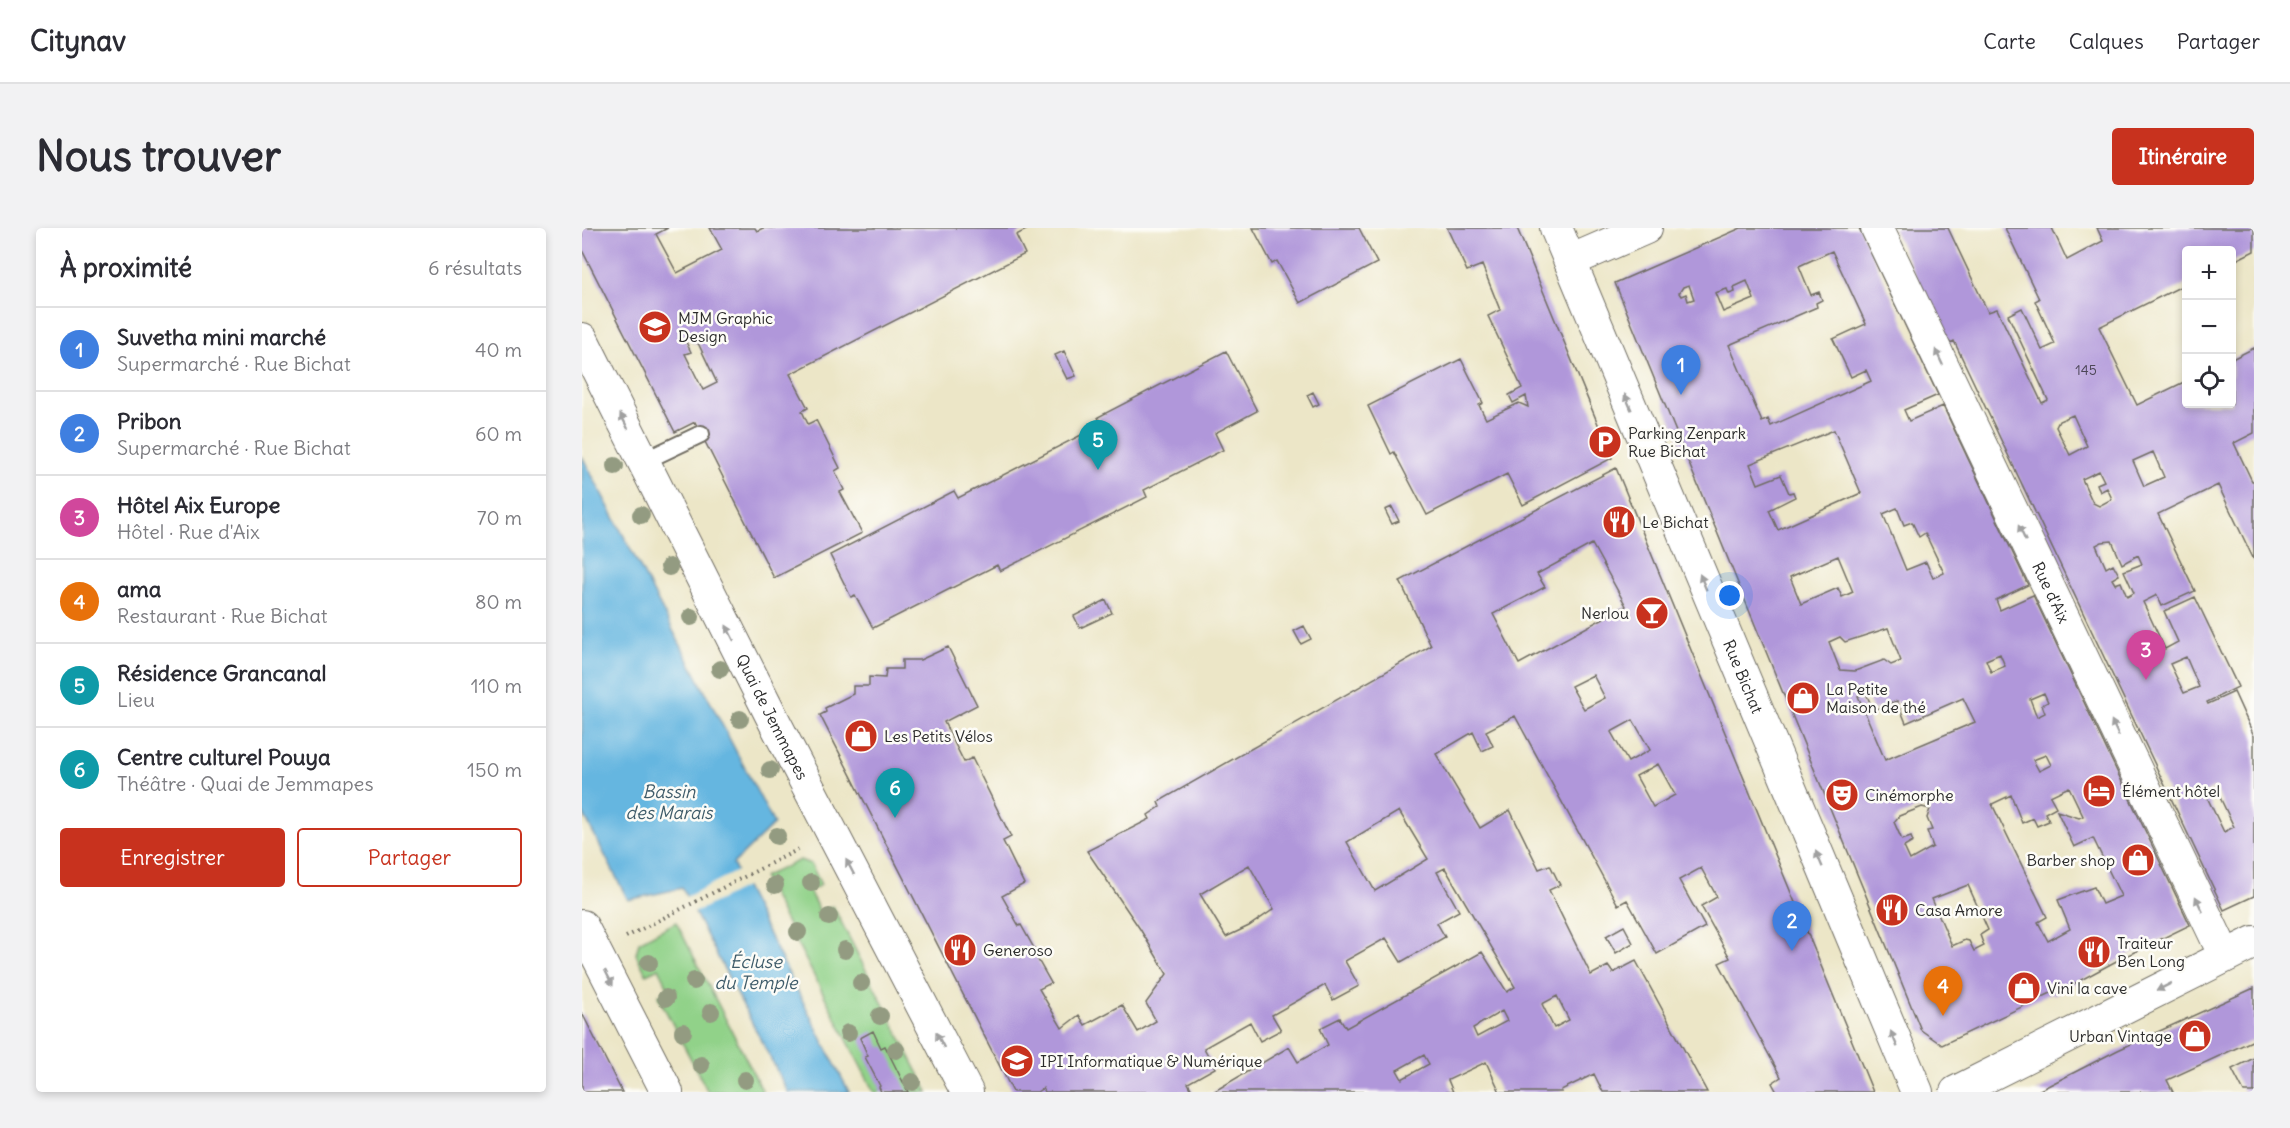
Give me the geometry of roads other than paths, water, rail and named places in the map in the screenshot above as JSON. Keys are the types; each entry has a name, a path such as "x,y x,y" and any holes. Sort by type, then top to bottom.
{"street":[{"name":"Rue Bichat","path":"1556,228 1917,1092"},
{"path":"1570,261 1646,228"},
{"name":"Rue d'Aix","path":"1877,228 2225,956"},
{"name":"Quai de Jemmapes","path":"582,339 775,723 967,1092"},
{"path":"582,926 667,1092"},
{"path":"1956,1092 2254,942"}],"lane":[{"path":"644,461 701,434"}],"water":[{"name":"Bassin des Marais","path":"582,456 774,824 733,864 849,1092 788,1092 682,888 628,900 582,811"}],"place":[{"name":"MJM Graphic Design","path":"655,327"},
{"name":"Suvetha mini marché","path":"1681,395"},
{"name":"Parking Zenpark Rue Bichat","path":"1605,442"},
{"name":"Résidence Grancanal","path":"1098,470"},
{"name":"Le Bichat","path":"1619,522"},
{"name":"Nerlou","path":"1652,613"},
{"name":"Hôtel Aix Europe","path":"2146,680"},
{"name":"La Petite Maison de thé","path":"1803,698"},
{"name":"Les Petits Vélos","path":"861,736"},
{"name":"Élément hôtel","path":"2099,791"},
{"name":"Cinémorphe","path":"1842,795"},
{"name":"Centre culturel Pouya","path":"895,818"},
{"name":"Barber shop","path":"2138,860"},
{"name":"Casa Amore","path":"1892,910"},
{"name":"Generoso","path":"960,950"},
{"name":"Pribon","path":"1792,951"},
{"name":"Traiteur Ben Long","path":"2094,952"},
{"name":"Vini la cave","path":"2024,988"},
{"name":"ama","path":"1943,1016"},
{"name":"Urban Vintage","path":"2195,1036"},
{"name":"IPI Informatique & Numérique","path":"1017,1061"}],"water label":[{"name":"Écluse du Temple","path":"756,971"}]}
